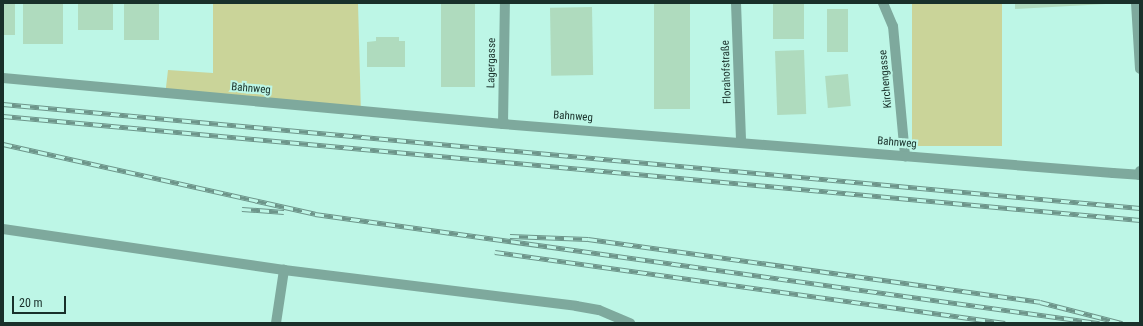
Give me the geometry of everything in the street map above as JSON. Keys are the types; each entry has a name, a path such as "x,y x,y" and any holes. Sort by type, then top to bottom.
{"street":[{"name":"Lagergasse","path":"503,124 505,3"},
{"name":"Florahofstraße","path":"736,3 741,141"},
{"name":"Kirchengasse","path":"883,3 894,26 905,156"},
{"path":"1136,3 1140,69"},
{"name":"Bahnweg","path":"3,78 503,124 741,141 1139,175 1140,171"},
{"path":"3,229 284,270 576,306 599,310 630,323"},
{"path":"276,323 284,270"}],"green space":[{"path":"213,3 358,3 361,115 165,96 168,70 213,73"},
{"path":"912,3 1002,3 1002,146 912,146"}],"building":[{"path":"3,3 15,3 15,35 3,35"},
{"path":"23,3 63,3 63,44 23,44"},
{"path":"78,3 113,3 113,30 78,30"},
{"path":"124,3 159,3 159,40 124,40"},
{"path":"441,3 475,3 475,87 441,87"},
{"path":"654,3 690,3 690,109 654,109"},
{"path":"773,3 804,3 804,39 773,39"},
{"path":"1015,3 1105,3 1106,4 1015,9"},
{"path":"592,7 593,75 551,76 550,8"},
{"path":"827,9 848,9 848,52 827,52"},
{"path":"376,37 399,37 399,41 405,41 405,67 367,67 367,42 376,41"},
{"path":"804,50 806,114 777,115 775,51"},
{"path":"848,74 851,106 828,108 825,76"}],"railway":[{"path":"3,104 1140,208"},
{"path":"3,116 1140,220"},
{"path":"3,144 315,214 1099,323"},
{"path":"242,209 284,212"},
{"path":"510,236 588,239 1040,302 1122,323"},
{"path":"495,252 1005,323"}]}
